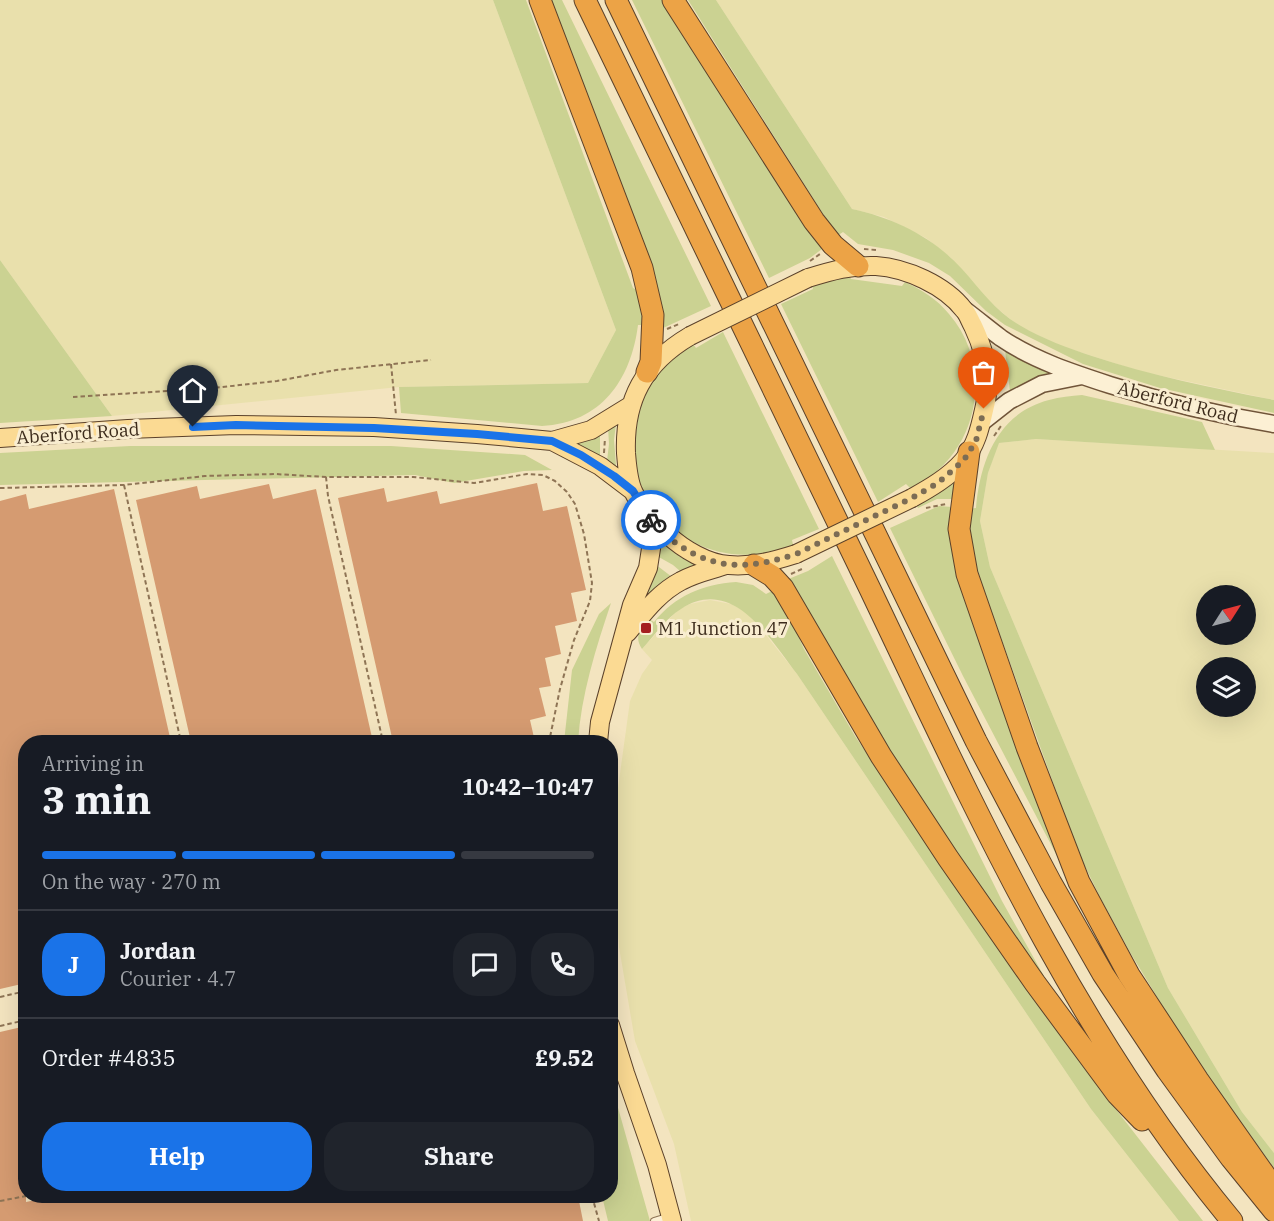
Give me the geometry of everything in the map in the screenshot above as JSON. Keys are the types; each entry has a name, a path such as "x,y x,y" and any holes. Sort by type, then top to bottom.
{"highway":[{"path":"540,0 642,268 653,315 651,362 647,372"},
{"path":"585,0 949,756 1022,901 1071,990 1136,1093 1199,1182"},
{"path":"616,0 976,741 1051,883 1103,974 1167,1070 1231,1158 1274,1211"},
{"path":"673,0 814,221 833,244 859,257"},
{"path":"969,452 958,529 967,574 1027,747 1079,882 1129,975 1198,1080 1274,1188"},
{"path":"754,565 778,582 788,594 881,756 1035,983 1118,1094 1232,1221"}],"main road":[{"path":"624,637 646,610 667,590 692,576 726,566 800,561 915,505 964,460 976,441 988,395 987,367 981,342 965,310 943,290 910,273 878,266 859,257 843,267 805,271 686,329 674,345 659,357 647,372 630,406 626,435 627,463 633,491 651,520 679,545 705,559 726,566"},
{"name":"Aberford Road","path":"965,310 1005,340 1036,357 1083,376 1162,401 1225,416 1274,424"},
{"name":"Aberford Road","path":"981,423 1009,401 1042,384 1083,376"},
{"name":"Aberford Road","path":"0,438 128,429 236,425 398,429 552,441 579,434 602,424 630,406"},
{"name":"Aberford Road","path":"552,441 600,466 633,491"},
{"path":"599,735 600,722 632,605 650,559 651,520"},
{"path":"618,1051 657,1165 672,1218"}],"lane":[{"path":"654,1221 672,1218"}],"path":[{"path":"805,271 833,244"},
{"path":"859,257 879,250"},
{"path":"652,330 686,329"},
{"path":"73,397 224,387 277,381 336,370 431,360"},
{"path":"391,364 398,429"},
{"path":"992,440 1005,422"},
{"path":"600,466 606,441 602,424"},
{"path":"0,488 124,485 205,476 275,474 326,477 413,477 474,483 528,474 543,475 555,481 567,492 575,504 592,583 590,601 574,640 560,689 550,735"},
{"path":"326,477 328,496 381,735"},
{"path":"124,485 179,735"},
{"path":"915,505 962,504"},
{"path":"630,517 637,535"},
{"path":"778,582 800,561"},
{"path":"0,997 18,993"},
{"path":"0,1026 18,1022"},
{"path":"0,1201 18,1198"},
{"path":"594,1203 598,1221"}],"shaded area":[{"path":"0,0 493,0 616,330 588,383 399,387 112,416 0,260"},
{"path":"716,0 1274,0 1274,400 1139,371 1061,346 1021,327 1010,319 989,301 950,257 926,238 884,217 852,209"},
{"path":"1036,439 1274,453 1274,1153 1242,1112 1168,988 990,567 980,521 988,473 998,443"},
{"path":"710,600 731,604 743,610 754,620 797,674 1091,1109 1179,1221 691,1221 674,1144 635,1041 618,934 618,788 630,701 642,674 652,660 642,649 673,615 690,604"}],"green space":[{"path":"493,0 526,0 633,288 639,291 644,325 638,325 628,364 610,395 581,417 542,426 401,413 399,387 588,383 616,330"},
{"path":"544,0 562,0 711,306 661,329"},
{"path":"632,0 667,0 826,246 810,258 769,278"},
{"path":"688,0 716,0 852,209 883,218 926,238 951,258 1004,314 1038,335 1083,353 1137,370 1274,400 1274,413 1160,388 1083,364 1005,325 986,311 950,276 929,263 893,250 858,244 843,232 837,236"},
{"path":"0,260 112,416 0,423"},
{"path":"849,275 851,279 902,286 905,282 929,295 949,314 964,336 973,360 975,386 973,411 964,435 951,456 933,474 910,488 906,484 878,502 781,304 813,289 812,286"},
{"path":"723,332 819,529 792,540 793,545 755,554 719,552 687,539 661,517 643,489 634,456 636,421 654,378 669,361 693,344 696,348"},
{"path":"1005,350 1070,374 1010,392"},
{"path":"1082,395 1202,422 1215,450 1036,439 999,443 988,473 980,521 990,567 1168,988 1242,1112 1274,1153 1274,1168 1217,1089 1168,1015 1101,899 1078,852 973,557 967,509 976,508 982,473 995,441 1005,427 1031,406 1053,399"},
{"path":"616,424 614,440 616,465 614,466 607,461 608,427"},
{"path":"600,431 600,457 568,440"},
{"path":"130,446 391,446 525,455 552,470 524,471 454,483 415,475 0,485 0,453"},
{"path":"953,482 955,484 953,499 937,499 918,508 917,506"},
{"path":"939,506 952,507 1093,925 963,676 890,528"},
{"path":"659,541 694,566 680,571 657,556"},
{"path":"832,556 1002,901 1045,978 1041,981 919,799 786,580 808,571"},
{"path":"655,564 672,577 639,609"},
{"path":"736,582 753,585 766,594 774,590 786,609 804,649 855,736 947,874 1033,997 1118,1112 1203,1221 1179,1221 1091,1109 797,674 762,629 733,605 717,600 700,601 681,609 665,622 642,649 638,637 647,618 654,622 671,605 690,593 712,585"},
{"path":"611,603 586,689 579,735 565,735 572,670 599,614"},
{"path":"618,1108 650,1221 608,1221 604,1203 618,1203"}],"building":[{"path":"537,483 543,511 567,506 586,590 571,593 577,621 555,626 561,654 545,658 551,686 539,688 546,716 530,720 533,735 391,735 338,498 384,488 387,502 437,491 440,504"},
{"path":"269,484 273,499 316,489 371,735 189,735 136,500 197,486 200,499"},
{"path":"114,489 169,735 18,735 18,985 0,989 0,501 26,494 29,509"},
{"path":"18,1028 18,1203 579,1203 583,1221 0,1221 0,1032"}],"way so far":[{"path":"651,520 679,545 705,559 726,566 776,561 796,554 938,483 964,460 976,441 984,409"}],"place":[{"name":"M1 Junction 47","path":"646,628"}],"route":[{"path":"193,427 236,425 374,428 477,434 540,442 552,441 600,466 633,491 651,520"}]}
